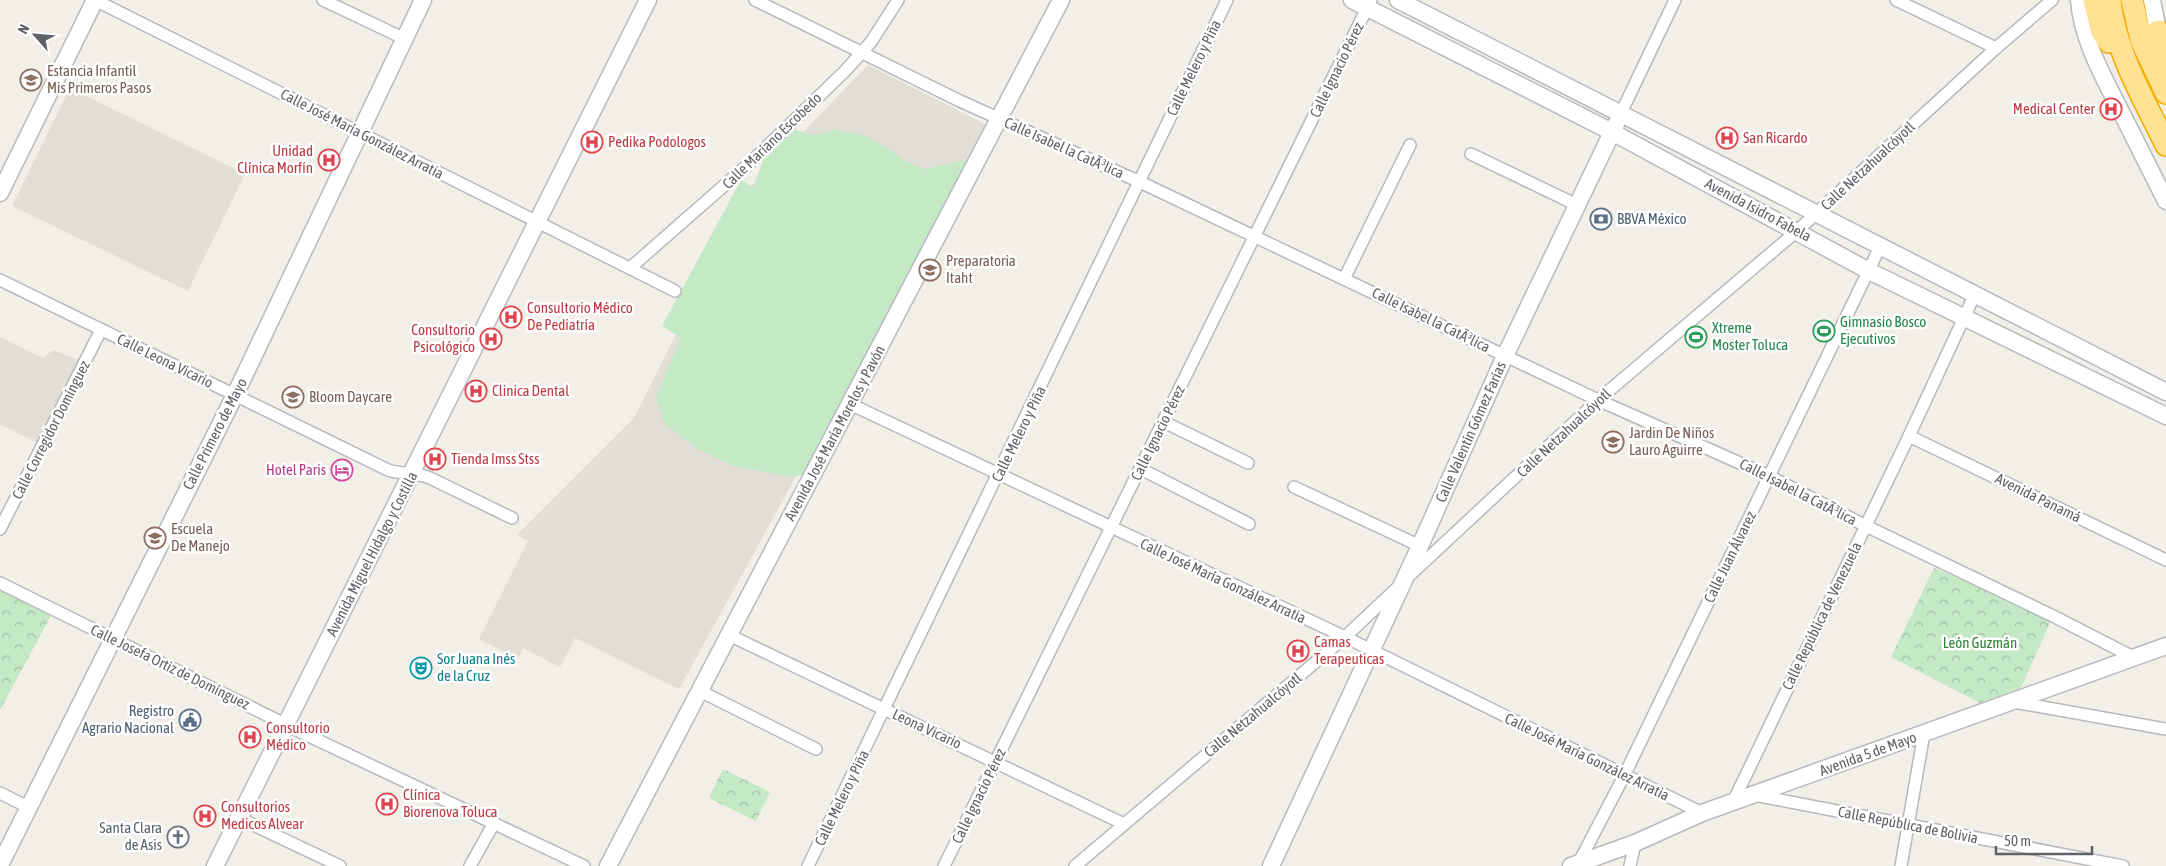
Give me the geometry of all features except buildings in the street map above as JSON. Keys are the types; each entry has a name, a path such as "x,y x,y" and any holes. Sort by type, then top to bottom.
{"highway":[{"path":"2094,0 2102,32 2124,59"},
{"path":"2110,0 2124,59 2166,145"},
{"path":"2132,0 2140,40 2166,93"},
{"path":"2162,40 2166,59"}],"main road":[{"path":"0,193 95,0"},
{"name":"Calle Primero de Mayo","path":"0,865 235,395 424,0"},
{"name":"Avenida Miguel Hidalgo y Costilla","path":"214,866 648,0"},
{"name":"Avenida José María Morelos y Pavón","path":"608,866 1061,0"},
{"name":"Avenida Isidro Fabela","path":"1352,0 1369,4 1798,231 1869,271 2166,416"},
{"name":"Avenida Isidro Fabela","path":"1398,0 2166,392"},
{"path":"2079,0 2080,12 2088,39 2099,66 2166,201"},
{"path":"2152,0 2162,40"},
{"name":"Calle Valentín Gómez Farías","path":"1270,866 1420,546 1505,356 1621,113"},
{"name":"Avenida 5 de Mayo","path":"1575,865 1702,813 2166,646"}],"street":[{"name":"Calle José María González Arratia","path":"95,0 676,291"},
{"path":"323,0 405,39"},
{"name":"Calle Isabel la CatÃ³lica","path":"755,0 960,101 1140,182 1598,400 1769,476 1866,526 2053,616 2133,657"},
{"name":"Calle Mariano Escobedo","path":"630,268 751,162 863,52 898,0"},
{"name":"Calle Melero y Piña","path":"808,866 999,475 1227,0"},
{"name":"Calle Valentín Gómez Farías","path":"1621,113 1675,0"},
{"path":"1896,0 1996,48"},
{"name":"Calle Netzahualcóyotl","path":"1075,866 1345,637 1598,400 1798,231 1996,48 2052,0"},
{"name":"Calle Ignacio Pérez","path":"944,866 1112,529 1369,4"},
{"path":"1344,279 1410,145"},
{"path":"1471,154 1577,205"},
{"name":"Calle Juan Álvarez","path":"1575,865 1624,776 1880,247"},
{"name":"Calle Leona Vicario","path":"0,280 388,470 396,473 412,473 430,478 512,518"},
{"name":"Calle República de Venezuela","path":"1733,802 1975,294"},
{"name":"Calle Corregidor Domínguez","path":"0,529 102,330"},
{"name":"Calle José María González Arratia","path":"850,404 1112,529 1345,637 1702,813"},
{"path":"1164,422 1248,463"},
{"name":"Avenida Panamá","path":"1909,436 2166,560"},
{"path":"1141,470 1249,524"},
{"path":"1294,487 1420,546"},
{"name":"Calle Josefa Ortiz de Domínguez","path":"0,583 286,725 584,866"},
{"name":"Leona Vicario","path":"729,635 1124,824"},
{"path":"700,691 816,749"},
{"path":"2014,702 2166,729"},
{"path":"1901,866 1924,733"},
{"path":"0,793 28,807"},
{"name":"Calle República de Bolivia","path":"1752,795 2123,866"},
{"path":"239,818 340,866"},
{"path":"470,866 494,824"},
{"path":"1630,866 1635,842"}],"shaded area":[{"path":"868,65 989,126 679,689 575,638 560,667 523,648 518,659 479,639 528,541 517,535 634,418 751,186"},
{"path":"70,88 245,174 188,291 12,206"},
{"path":"0,337 43,358 53,350 80,360 38,443 0,424"}],"green space":[{"path":"793,129 813,135 834,130 864,135 894,152 903,160 925,169 967,160 805,475 790,477 734,466 699,450 664,424 656,397 681,338 662,326 741,180 753,187 766,153"},
{"name":"León Guzmán","path":"1934,568 2053,616 2021,688 1980,703 1891,657"},
{"path":"0,583 54,610 0,710"},
{"path":"723,769 770,792 756,821 709,798"}],"place":[{"name":"Estancia Infantil Mis Primeros Pasos","path":"31,80"},
{"name":"Medical Center","path":"2111,109"},
{"name":"San Ricardo","path":"1727,138"},
{"name":"Pedika Podologos","path":"592,142"},
{"name":"Unidad Clínica Morfín","path":"329,160"},
{"name":"BBVA México","path":"1601,219"},
{"name":"Preparatoria Itaht","path":"930,270"},
{"name":"Consultorio Médico De Pediatría","path":"511,317"},
{"name":"Gimnasio Bosco Ejecutivos","path":"1824,331"},
{"name":"Xtreme Moster Toluca","path":"1696,337"},
{"name":"Consultorio Psicológico","path":"491,339"},
{"name":"Clinica Dental","path":"476,391"},
{"name":"Bloom Daycare","path":"293,397"},
{"name":"Jardin De Niños Lauro Aguirre","path":"1613,442"},
{"name":"Tienda Imss Stss","path":"435,459"},
{"name":"Hotel Paris","path":"342,470"},
{"name":"Escuela De Manejo","path":"155,538"},
{"name":"Camas Terapeuticas","path":"1298,651"},
{"name":"Sor Juana Inés de la Cruz","path":"421,668"},
{"name":"Registro Agrario Nacional","path":"190,720"},
{"name":"Consultorio Médico","path":"250,737"},
{"name":"Clínica Biorenova Toluca","path":"387,804"},
{"name":"Consultorios Medicos Alvear","path":"205,816"},
{"name":"Santa Clara de Asis","path":"178,837"}]}
